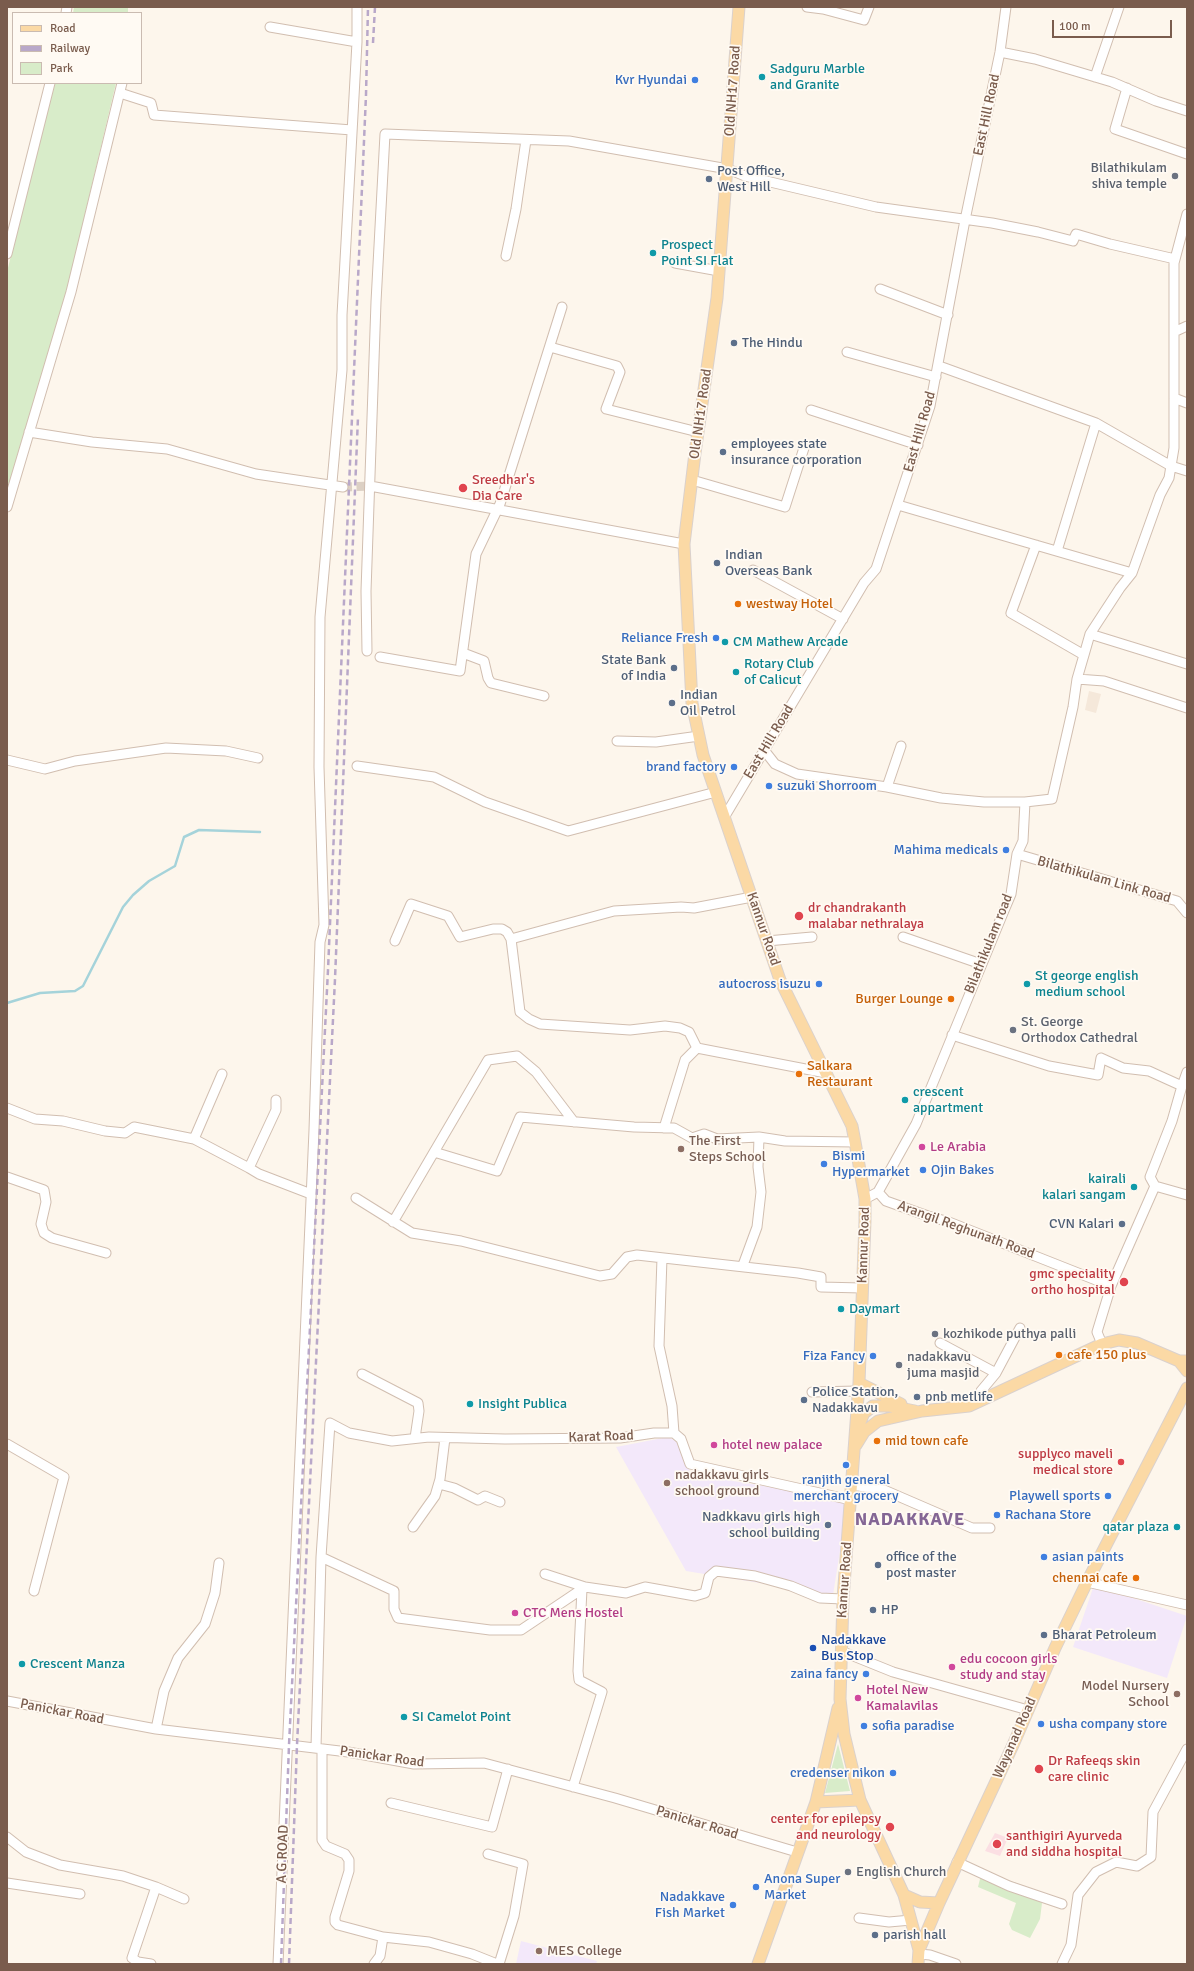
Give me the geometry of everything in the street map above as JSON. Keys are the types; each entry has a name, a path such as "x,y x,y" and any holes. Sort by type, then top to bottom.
{"main road":[{"name":"Old NH17 Road","path":"725,816 703,755 692,703 684,544 719,271 728,169 739,7"},
{"name":"Kannur Road","path":"725,816 780,980 852,1126 865,1199 858,1387 843,1599 840,1699"},
{"path":"855,1446 864,1432 878,1421 922,1411 969,1406 1102,1344 1119,1340 1137,1343 1183,1361 1187,1371"},
{"path":"858,1387 922,1411"},
{"name":"Wayanad Road","path":"919,1956 939,1903 957,1862 1028,1710 1055,1648 1087,1582 1187,1388"},
{"path":"855,1433 864,1413 873,1406 890,1406 922,1411"},
{"path":"840,1699 844,1734 860,1800 904,1895 919,1956"},
{"path":"758,1964 796,1852 816,1802 840,1699"},
{"path":"816,1802 860,1800"},
{"path":"904,1895 920,1902 939,1903"}],"street":[{"name":"A G ROAD","path":"278,1964 286,1744 311,1194 320,942 324,925 319,767 320,617 342,370 342,315 357,7"},
{"path":"807,7 823,9 864,20 869,7"},
{"name":"East Hill Road","path":"725,816 864,583 876,570 930,406 939,366 965,220 1000,52 1006,7"},
{"path":"1095,77 1119,7"},
{"path":"270,27 356,42"},
{"path":"1000,52 1035,59 1095,77 1127,88 1156,101 1187,111"},
{"path":"7,254 11,216 50,84"},
{"path":"7,507 72,292 122,84"},
{"path":"1127,88 1115,128 1187,154"},
{"path":"120,93 151,103 154,115 352,130"},
{"path":"368,651 366,591 376,302 385,134 569,141 728,169 745,176 876,207 1038,232 1073,241 1076,234 1110,244 1175,259"},
{"path":"506,256 516,210 526,140"},
{"path":"764,750 775,764 797,774 888,787 941,798 984,802 1025,802 1052,799 1078,679 1090,634 1120,588 1132,573 1160,495 1169,478 1174,448 1175,259 1187,214"},
{"path":"675,263 719,271"},
{"path":"880,289 948,315"},
{"path":"380,657 460,671 476,554 498,509 562,307"},
{"path":"1174,332 1187,326"},
{"path":"550,347 617,366 620,372 606,409 698,432"},
{"path":"847,352 936,377"},
{"path":"939,366 1096,424 1171,466 1187,471"},
{"path":"1174,398 1187,403"},
{"path":"811,410 918,445"},
{"path":"1057,551 1096,424"},
{"path":"29,432 92,442 167,448 256,474 332,484 343,487"},
{"path":"692,480 785,507 804,448"},
{"path":"370,486 684,544"},
{"path":"898,505 1132,573"},
{"path":"1036,545 1011,613 1084,655"},
{"path":"752,570 843,618"},
{"path":"1090,634 1187,664"},
{"path":"463,653 484,661 488,678 491,683 544,696"},
{"path":"1078,679 1104,681 1187,708"},
{"path":"617,741 656,742 699,736"},
{"path":"888,787 901,746"},
{"path":"7,760 45,769 75,760 166,748 226,751 258,758"},
{"path":"357,766 434,777 485,802 568,831 716,792"},
{"name":"Bilathikulam road","path":"878,1192 916,1124 1011,894 1017,854 1023,841 1025,802"},
{"name":"Bilathikulam Link Road","path":"1017,854 1177,901 1187,912"},
{"path":"512,939 614,911 681,907 694,908 752,897"},
{"path":"395,941 411,904 448,916 460,937 493,929 502,929 507,932 512,939 520,1012 529,1019 540,1024 630,1030 665,1026 680,1028 689,1032 697,1048"},
{"path":"767,941 812,937"},
{"path":"903,937 981,964"},
{"path":"952,1035 1049,1066 1098,1075 1101,1058 1123,1068 1149,1071 1182,1086"},
{"path":"697,1048 826,1072"},
{"path":"664,1128 685,1060 697,1048"},
{"path":"393,1222 488,1060 517,1056 536,1072 574,1122"},
{"path":"1187,1072 1172,1121 1150,1177 1156,1186 1187,1195"},
{"path":"194,1139 222,1074"},
{"path":"249,1168 276,1110 276,1100"},
{"path":"7,1108 34,1119 62,1121 105,1131 125,1133 134,1127 194,1139 259,1174 311,1194"},
{"path":"434,1152 497,1171 520,1117 674,1128 692,1138 704,1134 717,1139 759,1137 785,1141 855,1142"},
{"path":"743,1266 757,1227 761,1192 758,1167 759,1137"},
{"path":"7,1177 44,1190 46,1202 42,1224 44,1233 52,1238 106,1252"},
{"path":"1102,1344 1097,1332 1111,1286 1156,1186"},
{"path":"865,1199 878,1192"},
{"name":"Arangil Reghunath Road","path":"878,1192 886,1201 950,1222 1111,1286"},
{"path":"356,1198 412,1233 461,1241 600,1276 612,1274 627,1257 637,1255 743,1266 821,1277 822,1287 862,1288"},
{"path":"662,1258 659,1346 672,1406 674,1433 681,1439 690,1464 851,1500"},
{"path":"983,1400 980,1395 981,1391 996,1373 1020,1328"},
{"path":"940,1343 996,1373"},
{"path":"362,1374 418,1403 419,1411 416,1438"},
{"path":"812,1392 858,1387"},
{"name":"Karat Road","path":"321,1557 330,1423 349,1433 392,1440 416,1438 620,1438 654,1433 674,1433"},
{"path":"413,1527 435,1496 439,1484 445,1438"},
{"path":"7,1444 64,1477 34,1591"},
{"path":"439,1484 454,1488 478,1500 485,1496 500,1502"},
{"path":"852,1485 884,1490 972,1528 990,1528"},
{"path":"488,1854 523,1864 514,1916 498,1964 472,1954 429,1942 383,1937 338,1925 336,1922 335,1917 349,1871 349,1860 344,1854 326,1846 322,1840 319,1748 321,1557 394,1591 394,1609 398,1618 490,1630 521,1630 583,1588"},
{"path":"156,1729 164,1691 178,1658 205,1624 215,1593 219,1563"},
{"path":"546,1574 583,1588 626,1593 645,1587 695,1596 705,1594 709,1577 716,1572 755,1576 791,1586 820,1598 843,1599"},
{"path":"1087,1582 1187,1605"},
{"path":"573,1787 602,1692 579,1680 578,1676 583,1588"},
{"path":"841,1651 893,1672 1028,1710"},
{"name":"Panickar Road","path":"7,1701 156,1729 319,1748 414,1764 484,1763 573,1787 796,1852"},
{"path":"1062,1964 1071,1945 1078,1895 1096,1872 1116,1862 1137,1866 1151,1857 1154,1812 1187,1748"},
{"path":"391,1803 492,1826 508,1769"},
{"path":"7,1837 26,1852 60,1865 123,1876 156,1887 184,1899"},
{"path":"957,1862 1009,1886 1062,1904"},
{"path":"7,1883 80,1894"},
{"path":"150,1964 138,1962 132,1958 156,1887"},
{"path":"859,1918 889,1922 911,1920"},
{"path":"374,1964 380,1956 383,1937"},
{"path":"919,1956 930,1955 956,1964"}],"shaded area":[{"path":"1089,691 1101,694 1096,713 1085,710"},
{"path":"668,1437 676,1441 691,1474 848,1500 833,1595 686,1571 616,1447"},
{"path":"1094,1585 1187,1616 1167,1678 1073,1647"},
{"name":"santhigiri Ayurveda and siddha hospital","path":"995,1833 1008,1838 1000,1856 985,1851"},
{"name":"MES College","path":"521,1941 597,1961 596,1964 516,1964"}],"green space":[{"path":"74,7 128,7 128,12 73,12"},
{"path":"53,84 116,84 67,290 7,490 7,272"},
{"path":"838,1744 850,1791 825,1793"},
{"path":"982,1871 1022,1885 1027,1894 1042,1903 1040,1919 1030,1938 1012,1930 1009,1924 1016,1903 978,1887"}],"waterway":[{"path":"7,1003 40,993 75,991 83,986 123,907 133,895 149,881 175,866 184,837 199,830 260,832"}],"tunnel":[{"path":"343,487 370,486"}],"railway":[{"path":"281,1964 289,1745 328,970 366,95 368,7"},
{"path":"373,43 375,7"},
{"path":"289,1964 297,1745 335,979 358,417"}],"place":[{"name":"Sadguru Marble and Granite","path":"762,77"},
{"name":"Kvr Hyundai","path":"695,80"},
{"name":"Bilathikulam shiva temple","path":"1175,176"},
{"name":"Post Office, West Hill","path":"709,179"},
{"name":"Prospect Point SI Flat","path":"653,253"},
{"name":"The Hindu","path":"734,343"},
{"name":"employees state insurance corporation","path":"723,452"},
{"name":"Sreedhar's Dia Care","path":"463,488"},
{"name":"Indian Overseas Bank","path":"717,563"},
{"name":"westway Hotel","path":"738,604"},
{"name":"Reliance Fresh","path":"716,638"},
{"name":"CM Mathew Arcade","path":"725,642"},
{"name":"State Bank of India","path":"674,668"},
{"name":"Rotary Club of Calicut","path":"736,672"},
{"name":"Indian Oil Petrol","path":"672,703"},
{"name":"brand factory","path":"734,767"},
{"name":"suzuki Shorroom","path":"769,786"},
{"name":"Mahima medicals","path":"1006,850"},
{"name":"dr chandrakanth malabar nethralaya","path":"799,916"},
{"name":"autocross isuzu","path":"819,984"},
{"name":"St george english medium school","path":"1027,984"},
{"name":"Burger Lounge","path":"951,999"},
{"name":"St. George Orthodox Cathedral","path":"1013,1030"},
{"name":"Salkara Restaurant","path":"799,1074"},
{"name":"crescent appartment","path":"905,1100"},
{"name":"Le Arabia","path":"922,1147"},
{"name":"The First Steps School","path":"681,1149"},
{"name":"Bismi Hypermarket","path":"824,1164"},
{"name":"Ojin Bakes","path":"923,1170"},
{"name":"kairali kalari sangam","path":"1134,1187"},
{"name":"CVN Kalari","path":"1122,1224"},
{"name":"gmc speciality ortho hospital","path":"1124,1282"},
{"name":"Daymart","path":"841,1309"},
{"name":"kozhikode puthya palli","path":"935,1334"},
{"name":"cafe 150 plus","path":"1059,1355"},
{"name":"Fiza Fancy","path":"873,1356"},
{"name":"nadakkavu juma masjid","path":"899,1365"},
{"name":"pnb metlife","path":"917,1397"},
{"name":"Police Station, Nadakkavu","path":"804,1400"},
{"name":"Insight Publica","path":"470,1404"},
{"name":"mid town cafe","path":"877,1441"},
{"name":"hotel new palace","path":"714,1445"},
{"name":"supplyco maveli medical store","path":"1121,1462"},
{"name":"ranjith general merchant grocery","path":"846,1465"},
{"name":"nadakkavu girls school ground","path":"667,1483"},
{"name":"Playwell sports","path":"1108,1496"},
{"name":"Rachana Store","path":"997,1515"},
{"name":"Nadkkavu girls high school building","path":"828,1525"},
{"name":"qatar plaza","path":"1177,1527"},
{"name":"asian paints","path":"1044,1557"},
{"name":"office of the post master","path":"878,1565"},
{"name":"chennai cafe","path":"1136,1578"},
{"name":"HP","path":"873,1610"},
{"name":"CTC Mens Hostel","path":"515,1613"},
{"name":"Bharat Petroleum","path":"1044,1635"},
{"name":"Nadakkave Bus Stop","path":"813,1648"},
{"name":"Crescent Manza","path":"22,1664"},
{"name":"edu cocoon girls study and stay","path":"952,1667"},
{"name":"zaina fancy","path":"866,1674"},
{"name":"Model Nursery School","path":"1177,1694"},
{"name":"Hotel New Kamalavilas","path":"858,1698"},
{"name":"SI Camelot Point","path":"404,1717"},
{"name":"usha company store","path":"1041,1724"},
{"name":"sofia paradise","path":"864,1726"},
{"name":"Dr Rafeeqs skin care clinic","path":"1039,1769"},
{"name":"credenser nikon","path":"893,1773"},
{"name":"center for epilepsy and neurology","path":"890,1827"},
{"name":"santhigiri Ayurveda and siddha hospital","path":"997,1844"},
{"name":"English Church","path":"848,1872"},
{"name":"Anona Super Market","path":"756,1887"},
{"name":"Nadakkave Fish Market","path":"733,1905"},
{"name":"parish hall","path":"875,1935"},
{"name":"MES College","path":"539,1951"}],"district":[{"name":"NADAKKAVE","path":"910,1520"}]}
